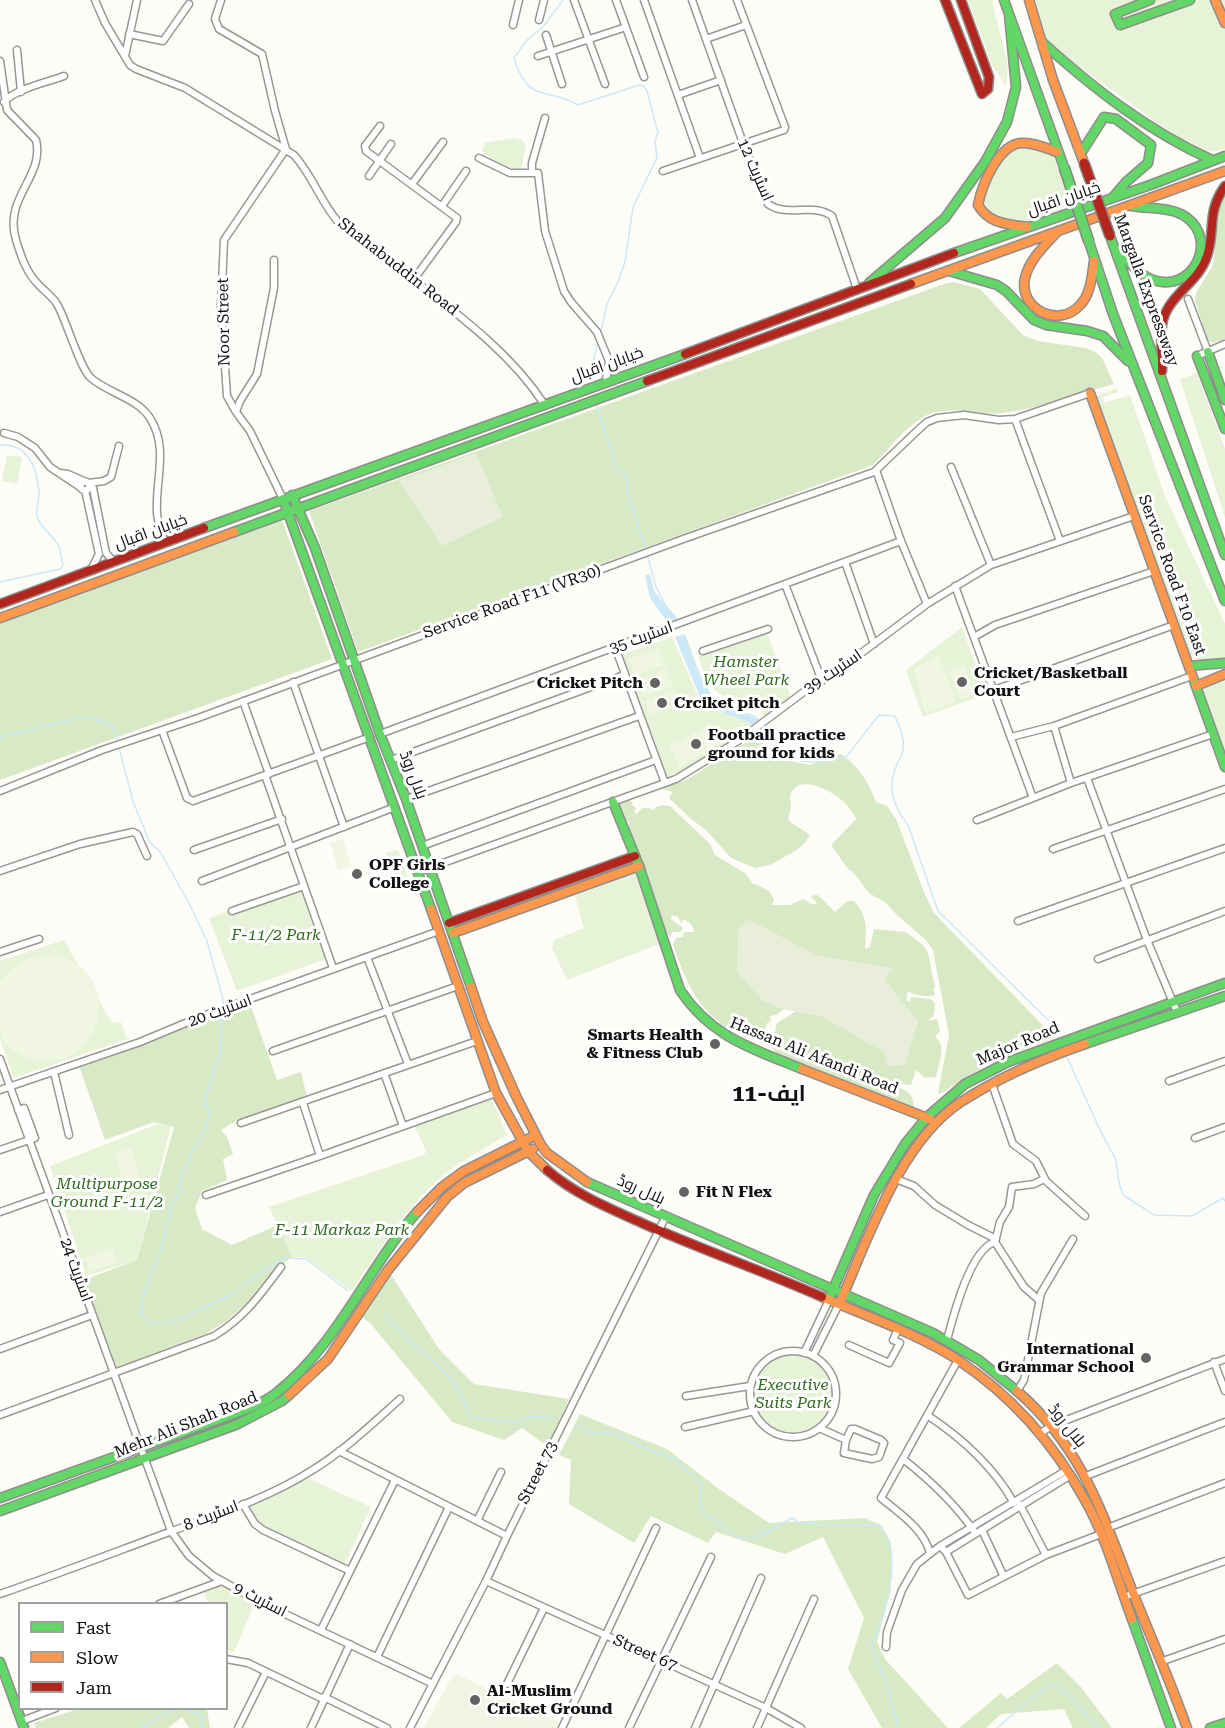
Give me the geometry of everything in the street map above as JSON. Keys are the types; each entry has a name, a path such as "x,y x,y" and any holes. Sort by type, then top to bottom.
{"street":[{"name":"Shahabuddin Road","path":"94,0 124,57 136,69 185,88 286,149 303,165 332,216 339,223 456,312 531,386 544,404"},
{"path":"124,57 137,0"},
{"path":"221,0 215,19 219,29 262,54 286,149"},
{"path":"513,25 519,0"},
{"path":"539,20 544,0"},
{"path":"574,0 605,84"},
{"path":"616,0 645,77"},
{"path":"644,0 700,158"},
{"name":"اسٹریٹ 12","path":"692,0 743,143 768,204 780,210 819,209 832,216 861,288"},
{"path":"663,171 784,130 785,125 737,0"},
{"path":"945,0 982,94 988,89 989,77 961,0"},
{"path":"1004,0 1134,368 1225,601"},
{"name":"Margalla Expressway","path":"1029,0 1053,80 1225,555"},
{"path":"1150,0 1115,14 1120,25 1190,0"},
{"path":"1215,0 1225,22"},
{"path":"129,34 163,41 189,4"},
{"path":"861,288 945,218 985,162 1007,122 1016,87 1009,14"},
{"path":"706,39 746,25"},
{"path":"538,56 626,27"},
{"path":"546,35 562,84"},
{"path":"1042,42 1098,91 1168,139 1212,160"},
{"path":"17,50 21,92"},
{"path":"0,61 4,102 7,110 36,140 38,147 32,173 16,203 12,219 21,256 29,273 57,304 88,375 139,407 151,419 162,460 157,513 170,555"},
{"path":"4,102 21,92 64,76"},
{"path":"678,94 721,80"},
{"path":"0,115 7,110"},
{"path":"1081,153 1104,117 1116,119 1151,145 1150,162 1140,173 1126,182 1112,198"},
{"path":"532,173 532,163 545,118"},
{"path":"380,126 365,149 379,162 457,218 414,279"},
{"path":"412,184 443,142"},
{"path":"1029,227 995,222 988,218 978,204 979,193 988,174 1006,149 1015,143 1025,143 1057,152"},
{"path":"369,176 391,144"},
{"name":"Noor Street","path":"286,149 224,240 221,307 227,396 250,431 287,497"},
{"name":"خیابان اقبال","path":"4,602 1225,156"},
{"path":"479,158 510,173 538,172 545,231 564,291 597,332 609,361 606,381"},
{"path":"442,206 466,171"},
{"name":"خیابان اقبال","path":"0,618 1225,171"},
{"path":"1162,378 1163,319 1170,305 1205,264 1210,242 1212,207 1225,186"},
{"path":"1114,247 1144,274 1169,283 1188,275 1198,260 1201,241 1198,230 1192,222 1173,212 1129,206"},
{"path":"1057,232 1028,268 1024,280 1025,292 1030,305 1039,313 1059,318 1073,313 1082,304 1089,289 1094,258"},
{"path":"236,412 240,401 257,374 274,288 274,260"},
{"path":"949,271 997,285 1006,291 1034,320 1046,325 1087,330 1102,336 1119,350 1134,368"},
{"path":"1188,299 1225,400"},
{"path":"798,311 803,324"},
{"path":"1222,345 1197,356 1225,429"},
{"path":"1060,541 1015,419 1090,393"},
{"name":"Service Road F10 East","path":"1090,393 1225,767"},
{"path":"544,404 550,417"},
{"name":"Service Road F11 (VR30)","path":"0,791 102,750 243,701 876,470 927,422 937,418 964,416 999,420 1015,419"},
{"path":"4,433 18,437 34,448 49,466 93,488 106,553 114,562"},
{"path":"86,486 111,477 119,446"},
{"path":"951,467 991,565"},
{"path":"876,470 901,542 927,604"},
{"path":"354,473 359,486"},
{"path":"86,486 99,554 91,570"},
{"name":"ہلال روڈ","path":"287,497 299,508 406,800 483,1022 541,1145 547,1153 586,1182 665,1218 844,1293 946,1340 969,1354 1017,1391 1051,1426 1086,1476 1110,1527 1187,1728"},
{"name":"ہلال روڈ","path":"287,497 289,512 496,1093 526,1147 549,1172 584,1197 660,1231 898,1329 958,1360 1010,1401 1041,1433 1086,1501 1101,1534 1171,1728"},
{"name":"اسٹریٹ 39","path":"418,872 676,779 738,741 927,604 991,565 1134,516"},
{"name":"اسٹریٹ 35","path":"380,734 901,542"},
{"path":"845,562 874,644"},
{"path":"974,637 995,625 1154,572"},
{"path":"65,580 70,592"},
{"path":"785,584 822,681"},
{"path":"955,586 1034,798"},
{"path":"994,690 1174,625"},
{"path":"703,651 768,628"},
{"path":"615,647 665,783"},
{"path":"1011,737 1054,726 1191,671 1194,665 1219,666 1225,663"},
{"path":"1196,686 1225,674"},
{"path":"391,760 624,675"},
{"path":"293,682 344,827"},
{"path":"243,701 333,968"},
{"path":"406,800 639,716"},
{"path":"1054,726 1071,783"},
{"path":"162,730 187,798 195,800 370,737"},
{"path":"977,820 1071,783 1213,734"},
{"path":"422,846 656,760"},
{"path":"1086,778 1147,940 1177,1012"},
{"path":"1053,849 1225,789"},
{"name":"Hassan Ali Afandi Road","path":"614,802 639,866 680,990 691,1008 704,1022 719,1033 747,1047 927,1117 936,1123"},
{"path":"202,880 395,807"},
{"path":"194,850 282,819"},
{"path":"0,871 80,844 135,832 147,856"},
{"path":"1018,921 1225,848"},
{"path":"449,923 635,856"},
{"path":"453,933 639,866"},
{"path":"232,911 304,886"},
{"path":"1098,959 1225,911"},
{"name":"اسٹریٹ 20","path":"0,1090 140,1042 200,1017 439,930"},
{"path":"0,952 39,939"},
{"path":"367,957 408,1064"},
{"name":"Major Road","path":"834,1302 844,1293 903,1166 936,1123 960,1102 1046,1048 1225,983"},
{"path":"273,1051 458,986"},
{"name":"Major Road","path":"834,1302 832,1288 874,1195 905,1144 927,1117 965,1084 989,1071 1034,1057 1057,1056 1225,996"},
{"path":"241,1123 477,1041"},
{"name":"اسٹریٹ 24","path":"0,1059 145,1459"},
{"path":"1169,1082 1225,1061"},
{"path":"54,1072 69,1135"},
{"path":"384,1073 403,1126"},
{"path":"992,1084 1013,1144 1036,1161 1044,1179 1085,1216"},
{"path":"206,1195 496,1093"},
{"path":"303,1102 320,1156"},
{"path":"1195,1138 1225,1127"},
{"path":"526,1147 536,1135"},
{"path":"0,1150 29,1140"},
{"path":"526,1147 541,1145"},
{"name":"Mehr Ali Shah Road","path":"0,1498 247,1408 273,1395 319,1352 377,1265 425,1203 447,1182 468,1168 526,1147"},
{"name":"Mehr Ali Shah Road","path":"0,1511 238,1424 282,1401 328,1359 383,1277 447,1197 464,1184 526,1147"},
{"path":"896,1179 914,1186 935,1205 995,1241 1024,1287 1039,1300"},
{"path":"946,1340 964,1282 984,1247 995,1241 1000,1222 1009,1207 1012,1187 1034,1185 1044,1179"},
{"path":"0,1212 48,1195"},
{"name":"Street 73","path":"410,1728 486,1581 665,1218"},
{"path":"1017,1391 1024,1380 1043,1287 1073,1239"},
{"path":"0,1415 195,1344 227,1328 249,1309 281,1267"},
{"path":"804,1353 834,1302"},
{"path":"813,1356 834,1302"},
{"path":"0,1349 92,1315"},
{"path":"849,1345 889,1363 900,1343 893,1340 898,1329"},
{"path":"786,1352 804,1353 813,1356 827,1369 835,1386 836,1399 832,1411 819,1428 800,1436 779,1434 768,1429 753,1411 750,1386 759,1367 768,1359 786,1352"},
{"path":"1041,1433 1051,1426 1225,1359"},
{"path":"930,1553 928,1544 913,1525 881,1498 958,1360"},
{"path":"1214,1362 1225,1391"},
{"path":"686,1396 750,1386"},
{"name":"اسٹریٹ 8","path":"0,1594 80,1567 243,1504 294,1481 339,1451 400,1400"},
{"path":"685,1427 753,1411"},
{"path":"927,1415 956,1435 994,1472 1017,1503 1046,1555"},
{"path":"1086,1476 1225,1422"},
{"path":"819,1428 846,1440"},
{"path":"855,1429 881,1440 884,1448 876,1460 848,1455 843,1449 846,1440 848,1432 855,1429"},
{"path":"339,1451 507,1536"},
{"name":"اسٹریٹ 9","path":"145,1459 171,1531 189,1556 213,1576 262,1603 433,1684"},
{"path":"903,1459 951,1502 973,1531"},
{"path":"477,1521 501,1472"},
{"path":"886,1647 887,1632 902,1590 917,1564 930,1553 943,1549 1069,1473"},
{"path":"321,1630 395,1480"},
{"path":"1110,1527 1225,1483"},
{"path":"973,1531 982,1530 1017,1503"},
{"path":"243,1504 255,1524 263,1530 350,1571"},
{"path":"377,1657 449,1507"},
{"path":"562,1728 656,1528"},
{"path":"982,1530 1004,1577"},
{"path":"943,1549 968,1595 1046,1555 1101,1534"},
{"path":"629,1728 711,1557"},
{"path":"1124,1597 1225,1561"},
{"path":"695,1728 761,1578"},
{"path":"164,1602 222,1581"},
{"name":"Street 67","path":"486,1581 715,1684 766,1708 801,1728"},
{"path":"757,1728 814,1599"},
{"path":"507,1684 544,1608"},
{"path":"1162,1661 1225,1639"},
{"path":"311,1728 351,1644"},
{"path":"228,1659 248,1663 387,1728"},
{"path":"0,1662 23,1725 52,1710"},
{"path":"238,1728 266,1672"},
{"path":"1210,1728 1225,1722"}],"green space":[{"path":"968,0 992,0 1008,65 1006,86 992,65"},
{"path":"1029,0 1225,0 1225,149 1210,152 1173,134 1045,42"},
{"path":"514,138 526,144 521,169 499,164 482,150 485,143"},
{"path":"1016,147 1041,150 1056,160 1070,194 1065,206 1058,212 1031,221 1012,221 993,216 981,204 994,173 1005,157"},
{"path":"1225,194 1225,339 1213,343 1207,340 1195,300 1196,293 1213,265 1220,203"},
{"path":"954,282 980,289 1023,335 1038,341 1086,348 1097,353 1102,358 1114,384 1017,411 994,414 948,410 930,414 907,429 873,465 358,652 309,511"},
{"path":"1197,373 1225,449 1225,517 1180,379"},
{"path":"1116,388 1118,392 1103,397 1104,403 1130,395 1165,496 1225,624 1225,660 1206,664 1191,658 1097,404 1097,396"},
{"path":"476,453 503,517 442,546 399,481"},
{"path":"7,455 22,457 17,484 2,481"},
{"path":"282,520 332,659 0,780 0,622"},
{"path":"962,627 986,694 923,717 906,670"},
{"name":"Hamster Wheel Park","path":"766,630 792,700 766,720 757,706 724,696 711,687 698,654"},
{"path":"672,637 702,705 756,725 687,769 666,777 621,655"},
{"path":"659,648 665,665 635,676 629,659"},
{"path":"938,655 956,701 925,713 914,669"},
{"name":"Cricket/Basketball Court","path":"964,665 975,694 960,700 949,671"},
{"name":"Cricket Pitch","path":"666,669 673,686 643,696 638,680"},
{"path":"1225,679 1225,751 1202,688"},
{"name":"Crciket pitch","path":"674,691 679,705 650,715 645,701"},
{"name":"Football practice ground for kids","path":"711,724 723,742 680,767 669,747"},
{"path":"757,738 776,755 790,761 810,765 825,757 841,754 853,763 866,781 876,802 887,806 896,819 934,913 1055,1038 991,1062 940,1094 938,1093 949,1035 933,950 925,939 886,903 869,893 831,845 856,819 846,805 833,794 818,786 810,784 796,787 790,795 789,821 810,835 795,851 770,865 755,868 731,858 707,831 669,798 673,792 664,790 663,788 688,779 740,746"},
{"path":"622,801 633,802 632,805 636,808 634,812 637,814 642,808 651,808 650,810 664,805 670,806 710,844 715,855 746,874 753,884 768,891 774,900 772,905 790,905 803,899 816,904 811,896 817,896 817,894 835,912 846,902 854,901 864,918 865,949 870,947 874,929 906,932 923,945 928,953 935,994 923,996 908,991 906,1000 910,1002 911,997 930,999 935,1003 934,1015 928,1021 937,1019 940,1031 935,1037 939,1040 942,1050 936,1077 925,1078 916,1070 911,1085 903,1084 899,1080 896,1083 909,1093 914,1107 902,1106 776,1053 772,1048 773,1045 767,1044 768,1036 773,1038 772,1033 775,1032 776,1025 780,1021 810,1003 787,1007 776,1015 770,1016 771,1021 766,1024 766,1028 756,1041 738,1034 711,1015 693,992 673,945 676,938 683,937 684,932 694,932 693,927 684,919 681,923 678,917 672,915 671,919 683,928 681,932 673,932 670,937 661,924 650,891 652,888 645,883 628,831 629,822 624,820 619,807"},
{"path":"343,839 351,866 338,870 330,843"},
{"path":"398,850 409,881 397,880 386,853"},
{"path":"637,872 662,943 567,980 552,948 554,940 584,928 575,896"},
{"name":"F-11/2 Park","path":"301,885 326,959 237,991 209,918"},
{"path":"747,919 819,956 893,968 884,979 918,1021 905,1065 888,1066 884,1052 821,1016 782,1009 762,1000 737,972 738,929"},
{"path":"64,940 112,1023 121,1022 126,1036 130,1038 14,1078 0,1039 0,961"},
{"path":"46,955 64,958 84,970 95,987 99,1005 96,1024 87,1041 72,1054 53,1060 21,1055 12,1050 1,1036 0,981 20,963"},
{"path":"249,1001 277,1080 301,1072 307,1097 234,1122 221,1130 227,1137 233,1154 223,1159 227,1180 202,1191 195,1208 202,1229 232,1245 278,1225 292,1257 272,1273 251,1300 225,1322 205,1334 115,1368 83,1280 137,1260 174,1127 154,1122 105,1140 78,1063"},
{"name":"F-11 Markaz Park","path":"492,1100 507,1135 459,1164 418,1200 351,1291 305,1257 292,1257 269,1207 424,1155 426,1151 415,1127 478,1102"},
{"name":"Multipurpose Ground F-11/2","path":"173,1118 137,1260 86,1276 50,1166"},
{"path":"131,1148 140,1177 124,1182 114,1154"},
{"path":"112,1248 117,1262 90,1272 85,1258"},
{"path":"388,1270 439,1349 474,1384 569,1399 547,1446 522,1428 504,1440 452,1422 371,1324 361,1316"},
{"name":"Executive Suits Park","path":"785,1355 801,1355 815,1361 826,1372 832,1386 832,1402 826,1416 815,1427 801,1433 785,1433 771,1427 760,1416 754,1402 754,1386 760,1372 771,1361"},
{"path":"580,1414 667,1449 719,1489 769,1523 864,1518 881,1525 891,1542 891,1589 877,1642 885,1659 948,1728 882,1728 848,1669 864,1618 823,1537 785,1554 716,1532 708,1543 651,1516 634,1543 569,1504 571,1460 559,1455"},
{"path":"305,1477 371,1507 343,1568 263,1530 243,1504"},
{"path":"221,1584 256,1601 234,1652 228,1651 228,1602 208,1602 203,1591"},
{"path":"1057,1663 1080,1686 1112,1728 1073,1728 1064,1709 1001,1714 986,1728 959,1728 1001,1693 1007,1699"},
{"name":"Al-Muslim Cricket Ground","path":"454,1673 559,1722 557,1728 424,1728"},
{"path":"75,1710 207,1710 210,1728 189,1728 182,1717 168,1728 36,1728 34,1723"}],"water":[{"path":"650,574 654,591 678,619 668,623 650,598 645,575"},
{"path":"685,634 699,672 715,699 731,709 764,721 758,726 711,708 702,702 675,637"}],"waterway":[{"path":"563,0 543,27 527,40 514,58 525,82 532,89 567,99 578,105 639,85 644,86 658,133 655,141 657,158 633,207 625,262 607,304 600,335"},
{"path":"591,384 589,377 598,342"},
{"path":"596,403 617,468 626,474 627,491 646,550"},
{"path":"0,445 18,448 30,459 38,483 37,516 41,525 59,547 63,565 60,569 0,582"},
{"path":"647,554 656,587 667,608"},
{"path":"732,709 756,717"},
{"path":"777,742 800,761 824,762 846,757 879,715 895,716 903,745 902,754 893,775 893,798 908,825 938,911 1050,1022 1059,1040"},
{"path":"0,737 69,720 93,718 113,727 118,743"},
{"path":"119,748 133,801 149,841 161,853 207,941 223,1005"},
{"path":"222,1013 220,1052 204,1103 211,1115 181,1177 178,1186 182,1189 171,1208 160,1253 146,1285 140,1314 149,1323 170,1323 233,1294 262,1271 285,1258 306,1259 347,1290"},
{"path":"1066,1055 1116,1160 1123,1195 1154,1215 1192,1216 1223,1198 1225,1201"},
{"path":"385,1315 453,1381 472,1418 515,1422 535,1416 554,1418"},
{"path":"576,1426 595,1434 607,1432 618,1435 644,1448 673,1458 701,1483 699,1503 703,1512 738,1537 754,1539 792,1518 800,1523 877,1525 885,1534 890,1545 892,1568 885,1610 872,1645 899,1728"},
{"path":"997,1728 1049,1684 1071,1697 1099,1728"},
{"path":"141,1728 174,1710"},
{"path":"185,1710 203,1717 201,1728"}],"traffic: fast":[{"path":"1004,0 1064,167"},
{"path":"1150,0 1115,14 1120,25 1190,0"},
{"path":"869,283 945,218 985,162 1007,122 1016,87 1009,14"},
{"path":"1042,42 1122,108 1188,149 1212,160"},
{"path":"1081,153 1104,117 1116,119 1151,145 1148,163 1113,197"},
{"path":"954,253 1153,184 1225,156"},
{"path":"1064,167 1089,242"},
{"path":"1116,249 1141,273 1151,279 1165,282 1178,280 1189,273 1196,263 1200,252 1200,239 1196,227 1186,217 1167,210 1132,206"},
{"path":"1110,236 1225,555"},
{"path":"1089,242 1113,314 1225,601"},
{"path":"949,271 997,285 1006,291 1034,320 1046,325 1087,331 1103,336 1128,361"},
{"path":"1208,352 1225,400"},
{"path":"204,528 685,354"},
{"path":"1197,356 1225,429"},
{"path":"234,532 647,381"},
{"path":"292,495 315,548 471,987"},
{"path":"283,499 431,909"},
{"path":"1189,666 1225,663"},
{"path":"1193,678 1225,767"},
{"path":"613,802 639,866 680,990 705,1019 734,1040 802,1069"},
{"path":"831,1294 874,1195 905,1144 927,1117 965,1084 1008,1062 1225,983"},
{"path":"1085,1044 1225,996"},
{"path":"587,1182 933,1333 979,1360 1017,1391"},
{"path":"0,1498 241,1411 275,1394 297,1375 334,1331 382,1258 417,1212"},
{"path":"0,1511 238,1424 289,1395"},
{"path":"1132,1619 1171,1728"},
{"path":"0,1662 24,1728"},
{"path":"1210,1728 1225,1723"}],"traffic: slow":[{"path":"1029,0 1053,80 1084,163"},
{"path":"1215,0 1225,23"},
{"path":"1027,227 999,222 987,216 978,205 983,187 998,158 1013,145 1030,143 1057,152"},
{"path":"911,284 1225,171"},
{"path":"1057,232 1038,253 1027,271 1024,289 1034,306 1052,315 1071,312 1084,301 1087,295 1094,261"},
{"path":"1090,393 1193,678"},
{"path":"0,618 234,532"},
{"path":"1196,686 1225,674"},
{"path":"453,933 639,866"},
{"path":"431,909 496,1093 528,1151 547,1170"},
{"path":"471,987 483,1022 541,1145 547,1153 587,1182"},
{"path":"842,1298 890,1191 921,1140 940,1119 975,1093 1037,1062 1085,1044"},
{"path":"802,1069 930,1119"},
{"path":"417,1212 442,1187 464,1171 536,1135"},
{"path":"289,1395 328,1359 388,1270 447,1197 464,1183 533,1149"},
{"path":"822,1297 909,1334 942,1351 978,1374 1014,1405 1060,1460 1085,1500 1105,1543 1132,1619"},
{"path":"1017,1391 1040,1413 1059,1436 1089,1485 1187,1728"}],"traffic: jam":[{"path":"945,0 982,94 988,89 989,77 961,0"},
{"path":"1084,163 1110,236"},
{"path":"1162,371 1163,320 1172,303 1203,265 1210,246 1215,205 1225,186"},
{"path":"685,354 954,253"},
{"path":"647,381 911,284"},
{"path":"0,604 204,528"},
{"path":"449,923 635,856"},
{"path":"547,1170 581,1194 618,1212 666,1234 822,1297"}],"place":[{"name":"Cricket/Basketball Court","path":"962,682"},
{"name":"Cricket Pitch","path":"655,683"},
{"name":"Crciket pitch","path":"662,703"},
{"name":"Football practice ground for kids","path":"696,744"},
{"name":"OPF Girls College","path":"357,874"},
{"name":"Smarts Health & Fitness Club","path":"715,1044"},
{"name":"Fit N Flex","path":"684,1192"},
{"name":"International Grammar School","path":"1146,1358"},
{"name":"Al-Muslim Cricket Ground","path":"475,1700"}],"district":[{"name":"ایف-11","path":"769,1095"}]}
